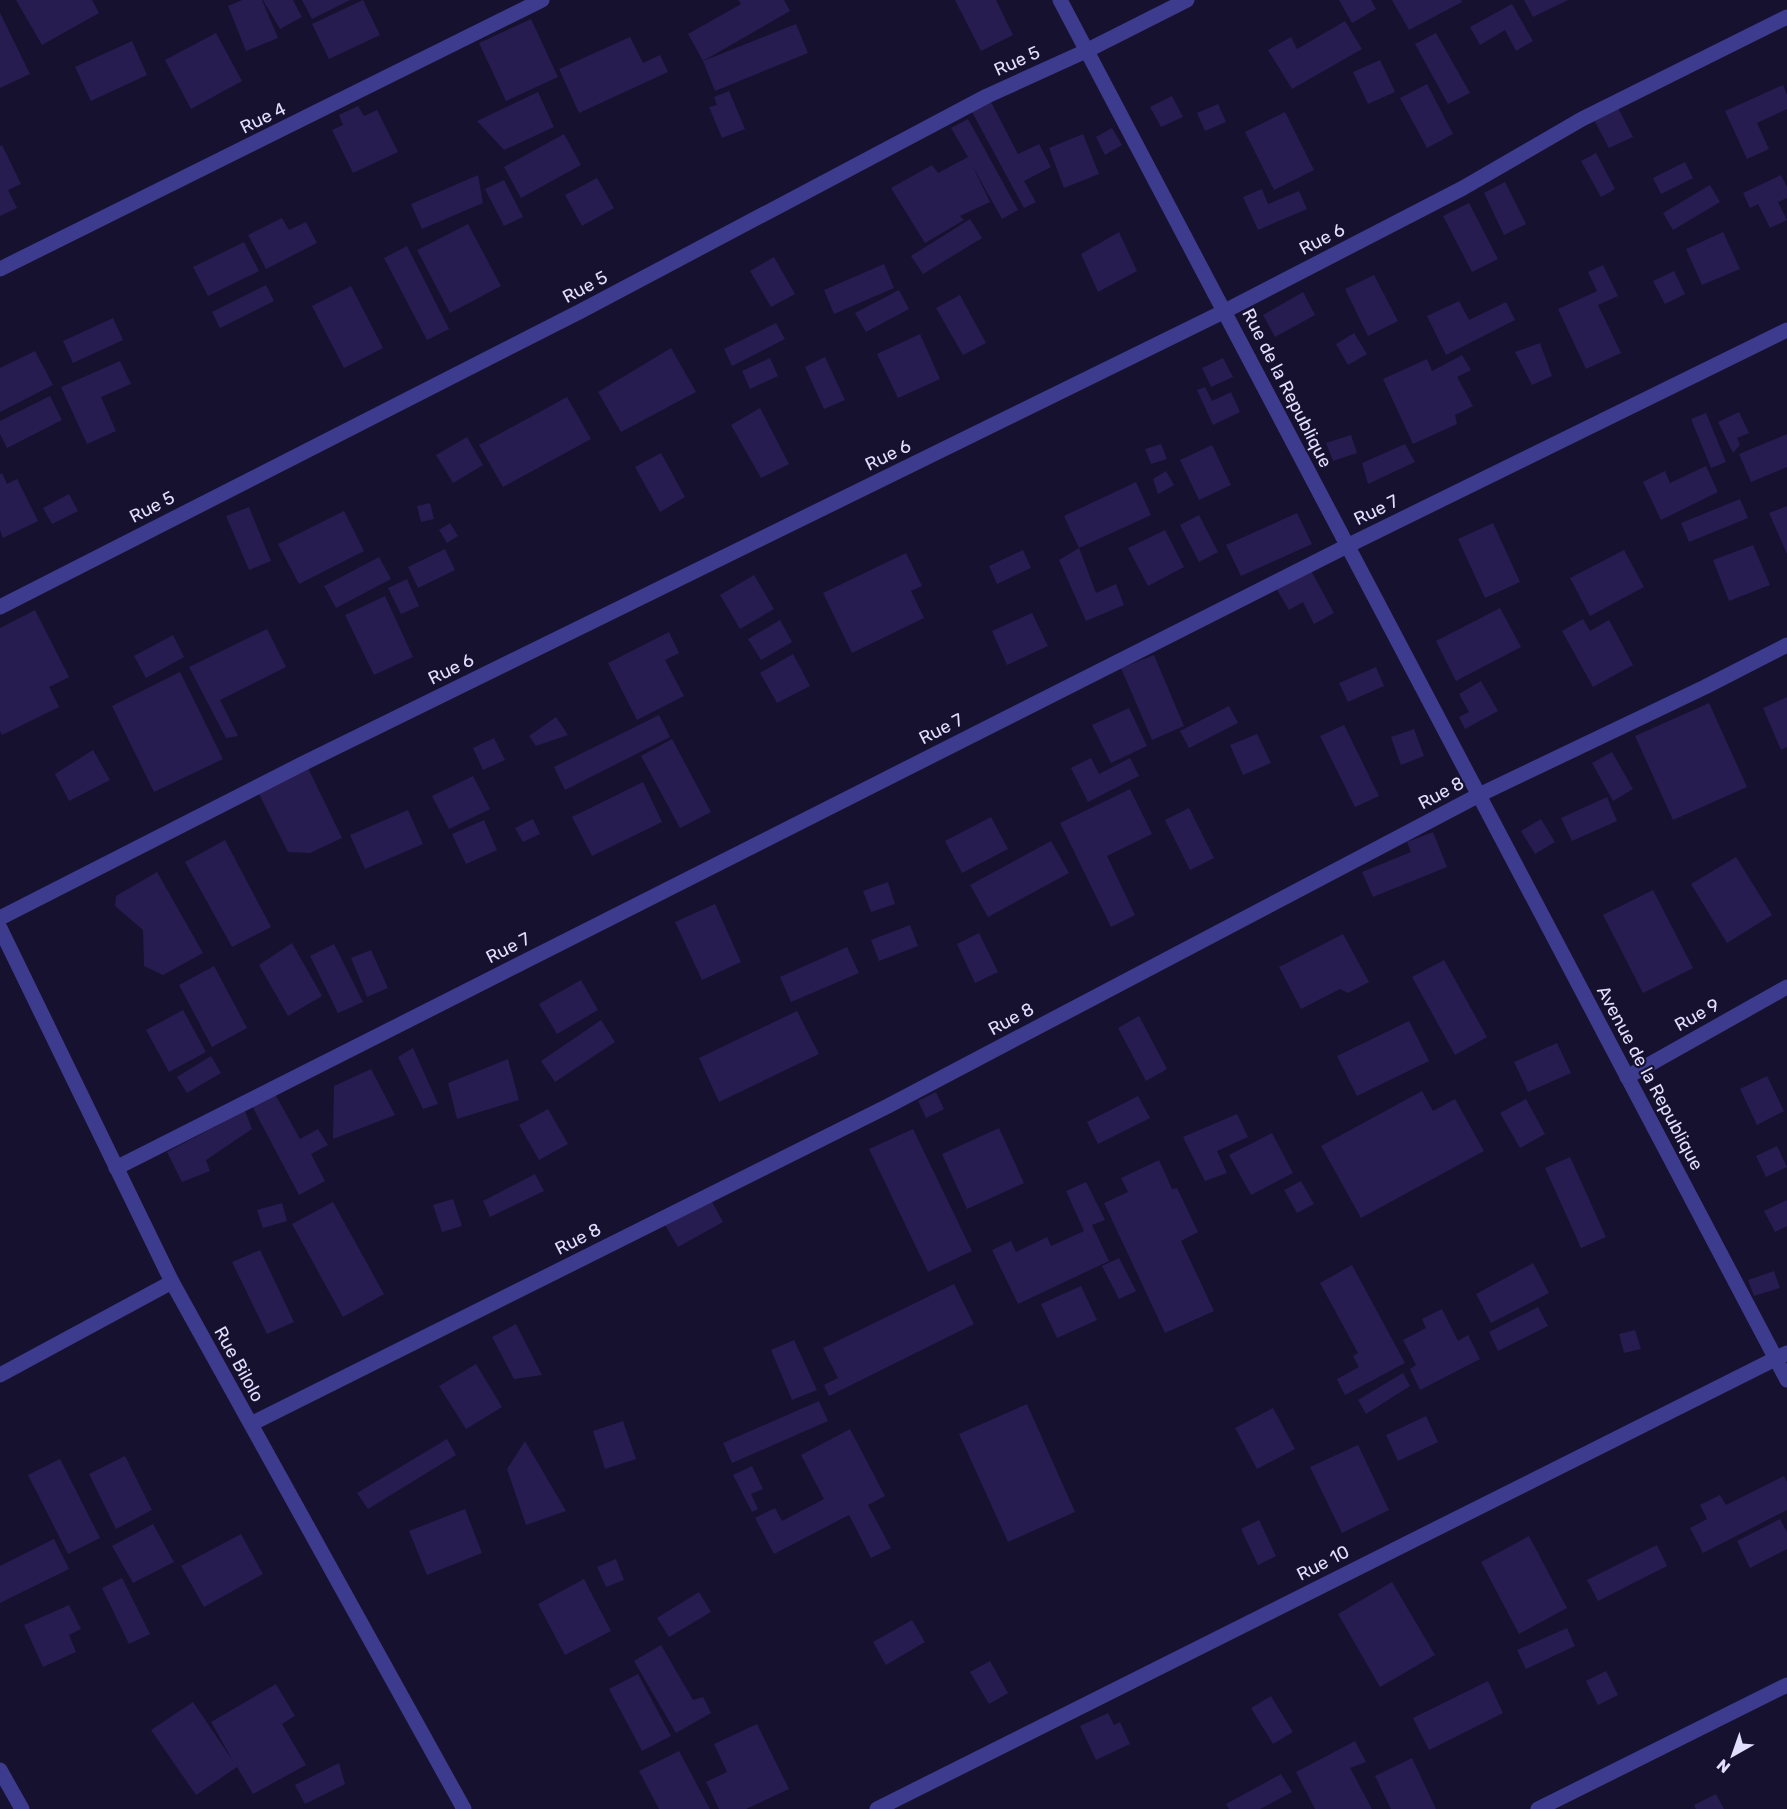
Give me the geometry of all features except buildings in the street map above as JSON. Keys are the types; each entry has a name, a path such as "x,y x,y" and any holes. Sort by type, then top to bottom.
{"street":[{"name":"Rue 4","path":"0,269 542,0"},
{"name":"Rue de la Republique","path":"1060,0 1226,311 1479,795"},
{"name":"Rue 5","path":"0,607 581,311 987,96 1086,51 1187,0"},
{"name":"Rue 6","path":"0,918 302,764 1226,311 1463,188 1582,119 1787,16"},
{"name":"Rue 7","path":"116,1168 1347,546 1787,330"},
{"name":"Rue 8","path":"250,1424 888,1106 1479,795 1705,687 1787,645"},
{"name":"Avenue de la Republique","path":"1479,795 1627,1077 1782,1355 1787,1380"},
{"name":"Rue Bilolo","path":"0,928 172,1282 464,1809"},
{"name":"Rue 9","path":"1627,1077 1787,987"},
{"path":"0,1376 172,1282"},
{"name":"Rue 10","path":"877,1809 1782,1355"},
{"path":"1538,1809 1787,1685"},
{"path":"0,1770 22,1809"}]}
